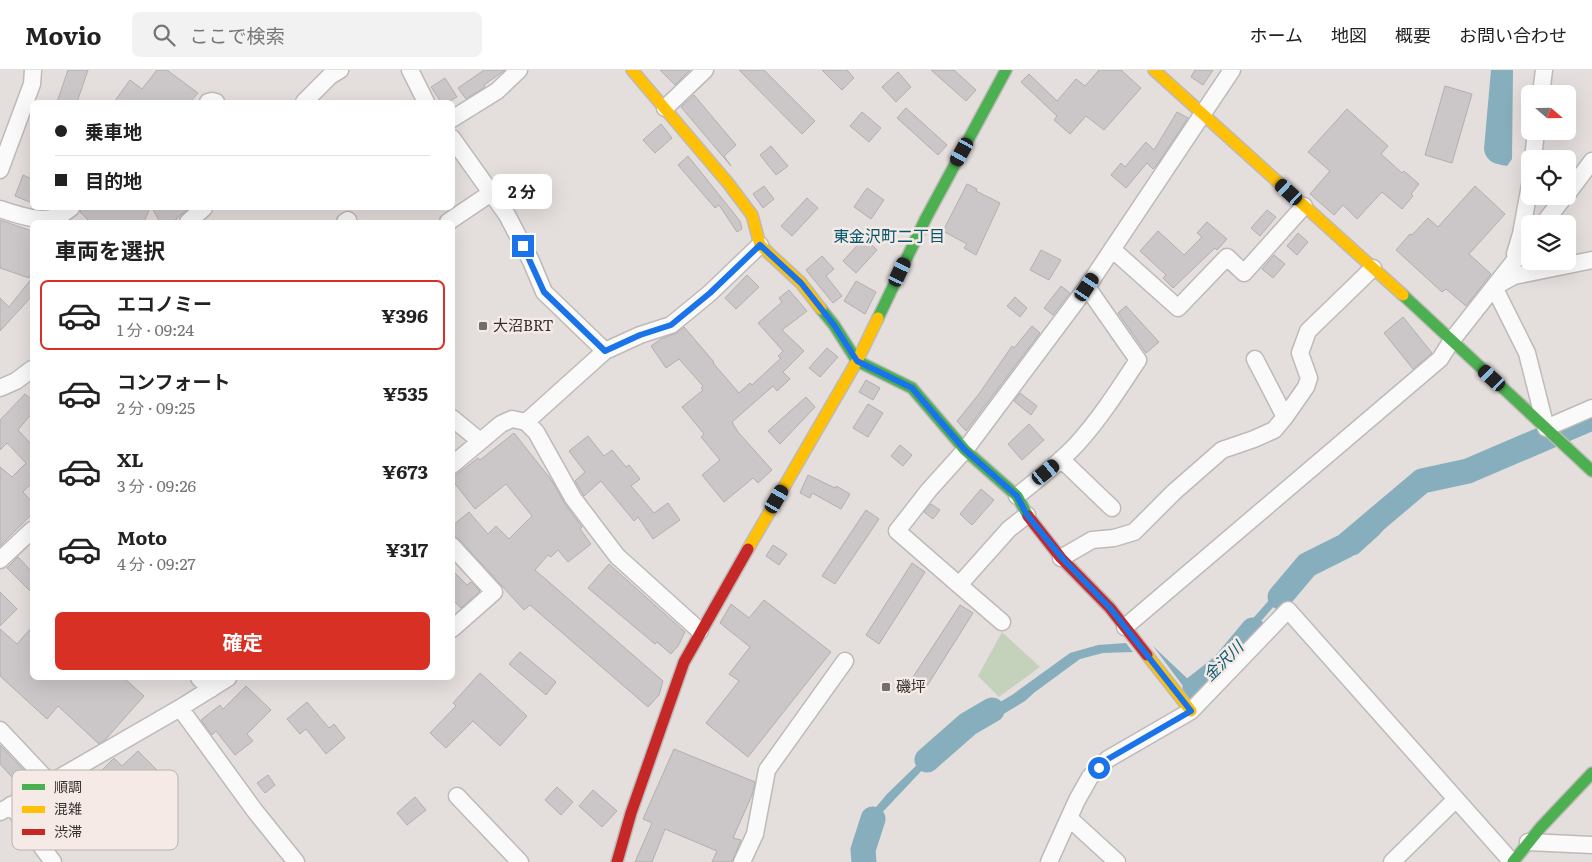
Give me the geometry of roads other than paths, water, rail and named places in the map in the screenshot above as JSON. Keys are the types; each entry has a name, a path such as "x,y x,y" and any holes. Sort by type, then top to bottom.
{"street":[{"path":"0,170 32,84 33,70"},
{"path":"306,100 330,76 340,70"},
{"path":"410,70 425,100"},
{"path":"455,117 497,91 519,70"},
{"path":"632,70 728,183 752,215 760,245 801,283 834,325 857,361 912,388 965,450 1017,496 1027,515 1062,558 1110,608 1187,705"},
{"path":"665,108 705,70"},
{"path":"617,862 631,813 684,662 700,631 857,361 926,218 1006,70"},
{"path":"1154,70 1452,340 1592,471"},
{"path":"1002,622 896,531 965,450 1087,287 1232,70"},
{"path":"1542,85 1544,70"},
{"path":"455,143 507,215 531,261 544,292 605,351"},
{"path":"1576,182 1592,161"},
{"path":"451,220 491,193"},
{"path":"1512,264 1521,234 1526,205"},
{"path":"1550,215 1558,205"},
{"path":"1112,249 1178,308 1227,257 1244,273 1304,206"},
{"path":"0,209 28,218 49,220 67,210"},
{"path":"190,220 202,210"},
{"path":"526,422 605,351 640,335 671,325 710,293 760,245"},
{"path":"1125,627 1440,360 1452,340 1521,252"},
{"path":"1494,287 1514,276 1592,260"},
{"path":"1062,558 1092,540 1114,538 1134,532 1174,492 1222,450 1274,430 1306,387 1309,378 1300,353 1308,331 1372,268"},
{"path":"1017,496 1061,460 1077,444 1115,395 1138,360 1087,287"},
{"path":"1494,287 1528,353 1546,428"},
{"path":"1255,358 1285,417"},
{"path":"0,388 16,381 30,370"},
{"path":"1546,428 1592,408"},
{"path":"455,420 480,441"},
{"path":"455,462 501,424 512,420 526,422 536,432 573,498 617,556 700,631"},
{"path":"1061,460 1112,508"},
{"path":"958,585 1009,529 1027,515"},
{"path":"0,560 30,532"},
{"path":"455,549 494,592 455,627"},
{"path":"1049,862 1090,777 1108,759 1187,705 1288,610 1512,862 1592,773"},
{"path":"742,862 755,834 767,770 845,661"},
{"path":"201,680 211,689"},
{"path":"73,770 225,680"},
{"path":"180,708 255,811 296,862"},
{"path":"0,730 38,770"},
{"path":"457,796 520,862"},
{"path":"1392,862 1456,799"},
{"path":"1069,818 1117,862"},
{"path":"1528,842 1592,845"},
{"path":"42,850 53,862"}],"water":[{"path":"1491,70 1513,70 1512,159 1507,166 1489,160 1484,149"},
{"path":"1592,416 1592,424 1567,434 1563,427"},
{"path":"1534,438 1549,443 1510,454 1488,465 1487,457 1512,445"},
{"path":"1478,462 1479,470 1424,483 1379,535 1358,554 1319,567 1309,575 1300,564 1336,556 1355,546 1380,523 1407,488 1418,478"},
{"path":"1298,567 1306,577 1283,606 1275,605 1208,682 1193,693 1186,690 1153,646 1191,682 1198,681"},
{"path":"1126,643 1133,652 1103,653 1080,659 1025,701 972,733 959,726 1012,695 1070,653 1098,645"},
{"path":"949,734 955,739 927,765 878,817 866,851 858,848 871,813 887,794"}],"waterway":[{"name":"金沢川","path":"1280,597 1307,565 1345,546 1422,481 1468,471 1592,418"},
{"name":"金沢川","path":"1195,688 1223,666 1253,630"},
{"name":"金沢川","path":"927,760 968,724 992,710"},
{"name":"金沢川","path":"864,862 863,850 873,819"}],"place":[{"name":"大沼BRT","path":"483,326"},
{"name":"磯坪","path":"886,687"}],"district":[{"name":"東金沢町二丁目","path":"889,236"}]}
